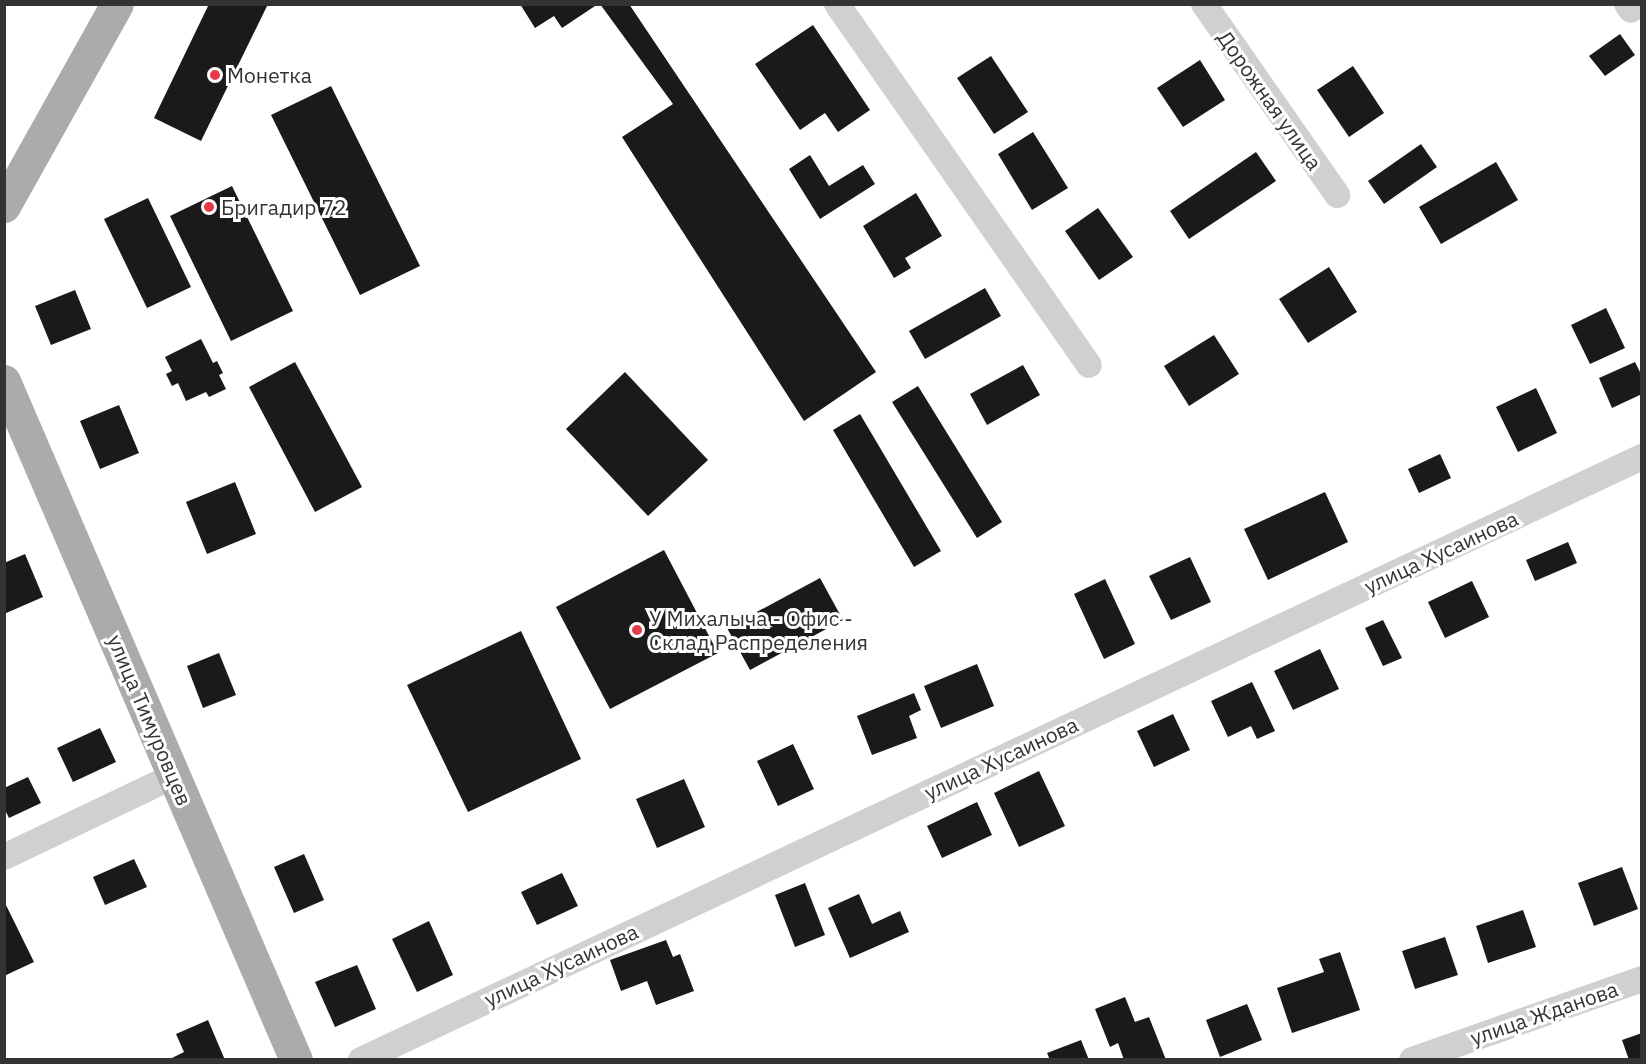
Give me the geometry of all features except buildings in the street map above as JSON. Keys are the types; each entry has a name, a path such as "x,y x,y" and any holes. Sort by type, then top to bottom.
{"main road":[{"path":"4,206 117,4"},
{"name":"улица Тимуровцев","path":"4,381 296,1059"}],"street":[{"path":"837,4 1089,365"},
{"name":"Дорожная улица","path":"1204,4 1337,195"},
{"name":"улица Хусаинова","path":"361,1059 1641,457"},
{"path":"4,857 174,776"},
{"name":"улица Жданова","path":"1412,1059 1641,979"}],"place":[{"name":"Монетка","path":"215,75"},
{"name":"Бригадир 72","path":"209,207"},
{"name":"У Михалыча - Офис - Склад Распределения","path":"637,630"}]}
